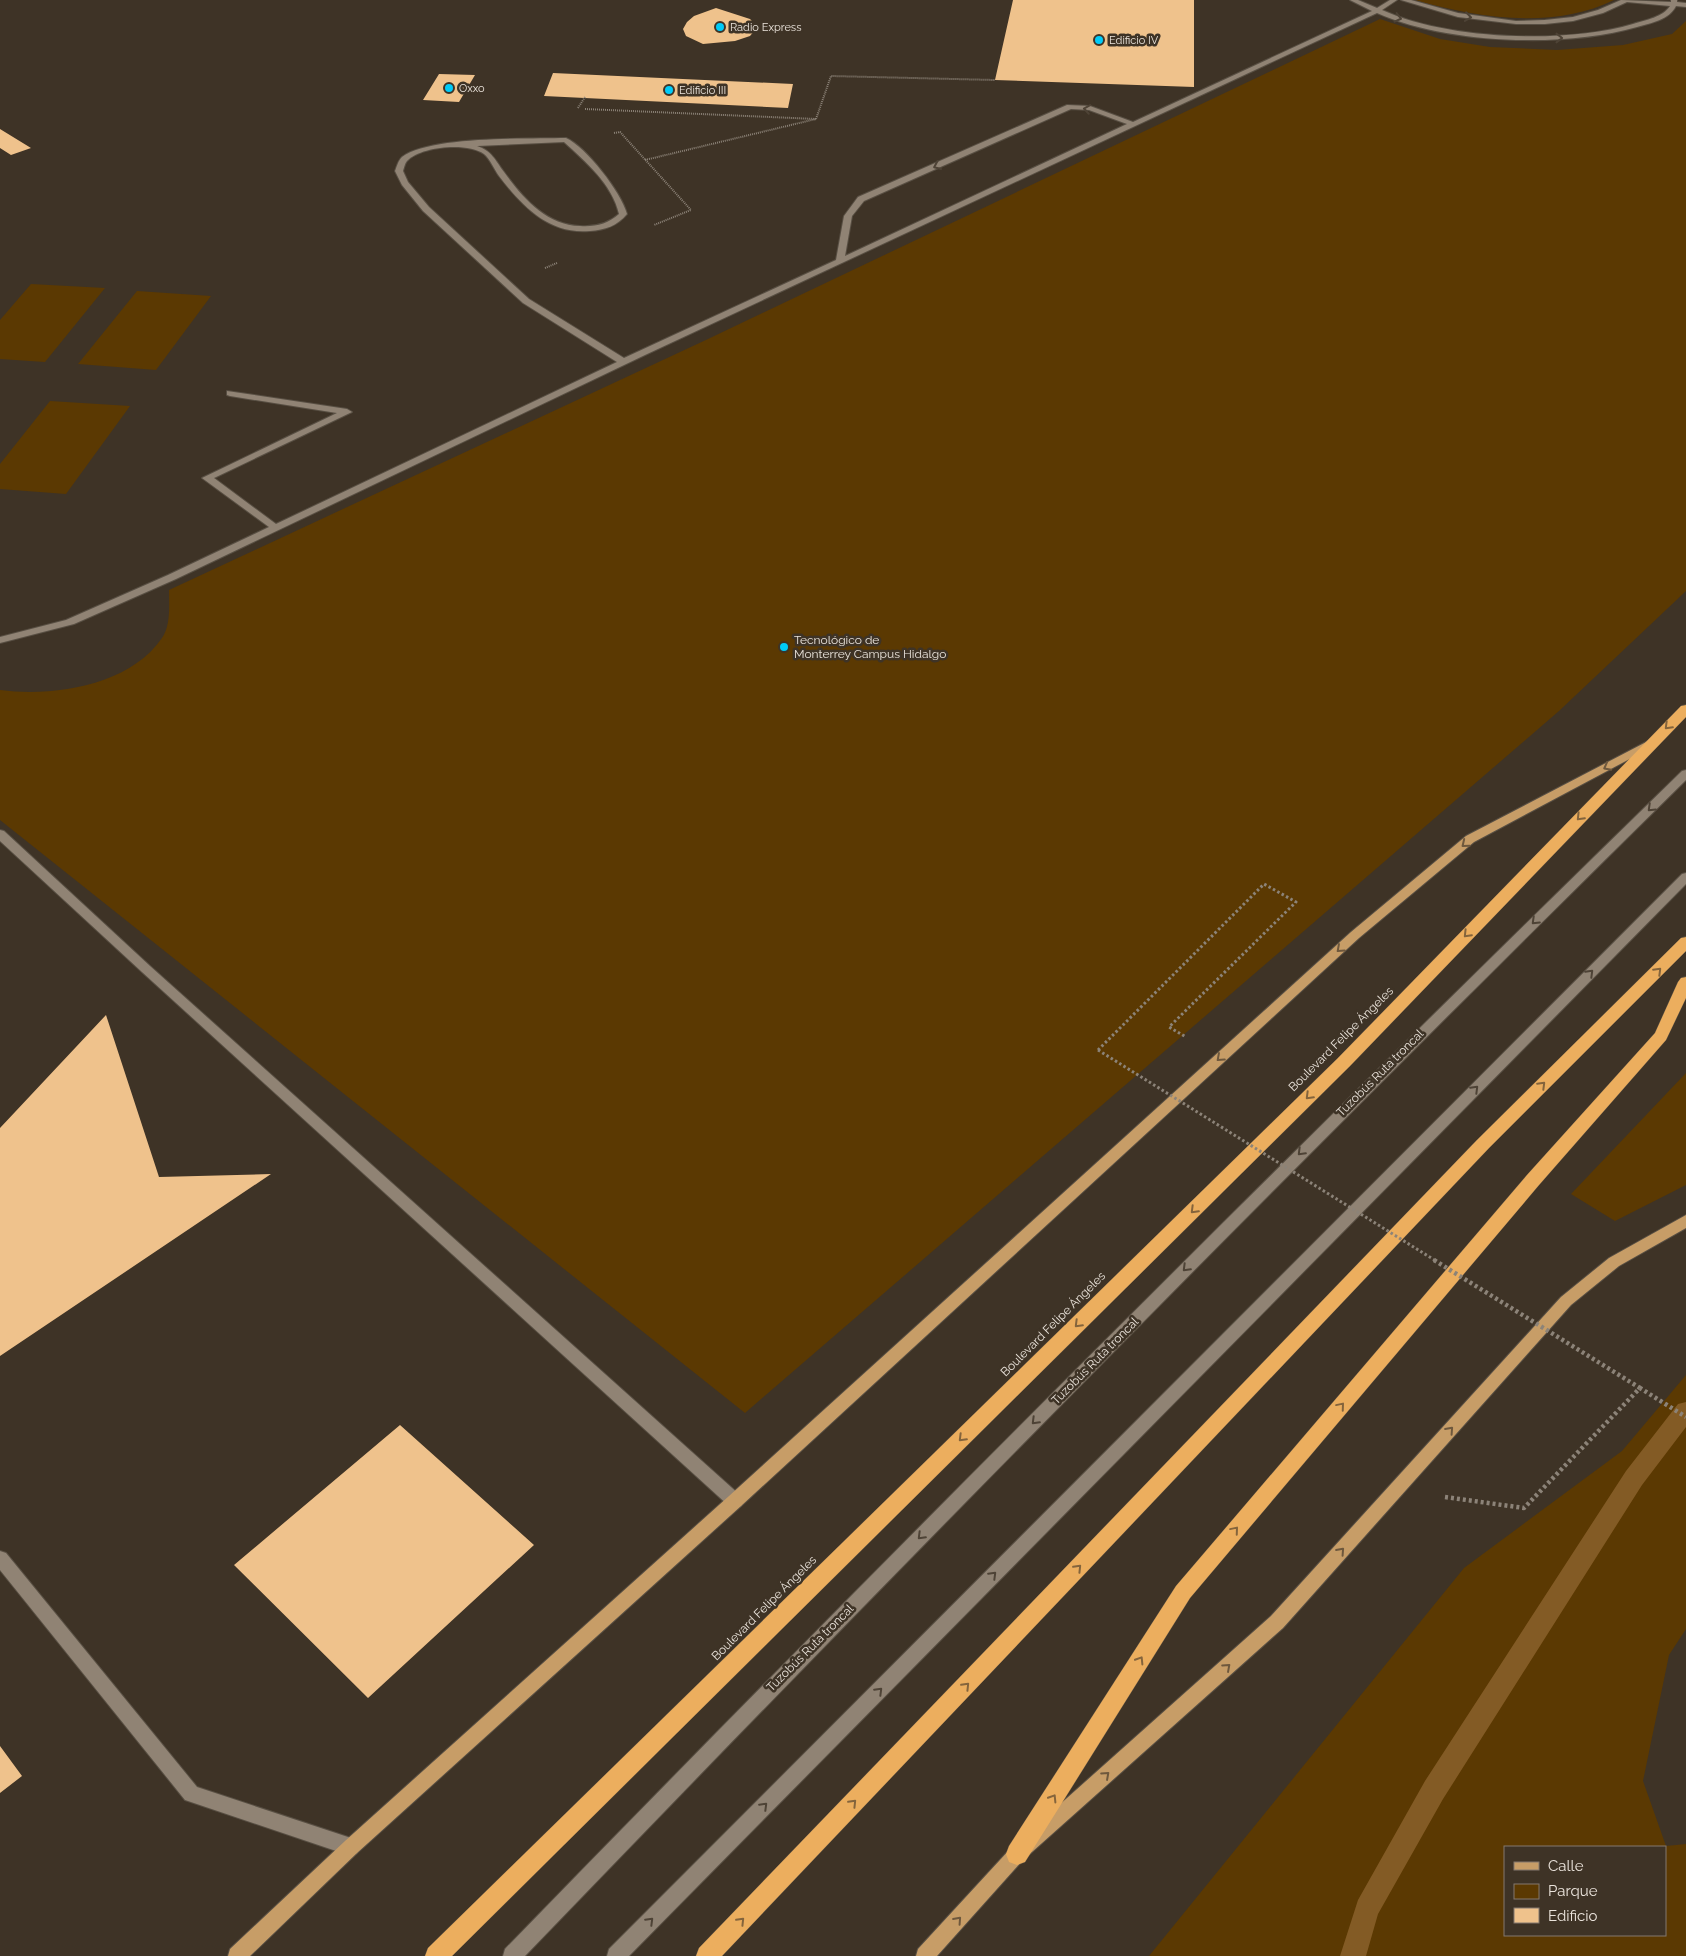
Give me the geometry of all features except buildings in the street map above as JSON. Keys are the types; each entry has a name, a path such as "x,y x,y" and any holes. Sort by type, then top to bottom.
{"highway":[{"name":"Boulevard Felipe Ángeles","path":"436,1956 1344,1062 1650,744 1686,709"},
{"path":"707,1956 1483,1144 1686,942"},
{"path":"1018,1854 1183,1592 1532,1180 1661,1036 1686,982"}],"main road":[{"path":"237,1956 351,1847 735,1501 1355,935 1470,839 1650,744"},
{"path":"926,1956 1018,1854 1277,1622 1566,1301 1614,1262 1686,1221"}],"street":[{"path":"1353,0 1375,12 1449,30 1514,38 1576,38 1629,29 1666,15 1674,2"},
{"path":"0,640 70,622 172,578 840,260 1375,12 1394,0"},
{"path":"1404,0 1428,8 1465,16 1505,21 1544,21 1579,18 1607,10 1627,0 1674,2 1686,5"},
{"path":"840,260 848,216 862,199 1070,107 1090,108 1132,124"},
{"path":"450,145 470,146 486,152 511,187 531,208 544,219 560,226 581,229 602,228 615,222 623,214 622,204 599,174 566,140 450,145 429,147 403,160 399,171 405,183 426,209 526,300 624,362"},
{"path":"230,393 347,412 207,478 276,528"},
{"name":"Tuzobús Ruta troncal","path":"512,1956 734,1725 1372,1080 1686,774"},
{"path":"0,834 146,969 735,1501"},
{"path":"616,1956 1686,876"},
{"path":"0,1558 191,1794 351,1847"}],"path":[{"path":"816,119 831,76 995,80"},
{"path":"585,98 578,108 816,119"},
{"path":"645,160 816,119"},
{"path":"1222,1057 1169,1027 1296,902 1264,884 1098,1050 1686,1417"},
{"path":"1395,1491 1524,1508 1640,1388"}],"green space":[{"path":"1415,0 1614,0 1566,15 1541,18 1515,18 1464,12"},
{"name":"Tecnológico de Monterrey Campus Hidalgo","path":"1380,19 1440,39 1490,47 1557,50 1623,45 1672,34 1686,21 1686,591 1559,711 745,1413 0,820 0,690 43,692 66,689 88,685 130,667 148,654 165,633 169,615 169,590 708,339"},
{"path":"31,284 105,288 45,362 0,359 0,320"},
{"path":"137,291 211,296 156,370 78,364"},
{"path":"50,401 130,406 66,494 0,489 0,464"},
{"path":"1686,1073 1686,1185 1615,1221 1571,1194"},
{"path":"1686,1375 1686,1629 1669,1655 1643,1781 1666,1846 1686,1844 1686,1956 1149,1956 1464,1568 1622,1451"}],"waterway":[{"path":"1353,1956 1367,1909 1434,1790 1634,1478 1686,1411"}],"place":[{"name":"Radio Express","path":"720,27"},
{"name":"Edificio IV","path":"1099,40"},
{"name":"Oxxo","path":"449,88"},
{"name":"Edificio III","path":"669,90"},
{"name":"Tecnológico de Monterrey Campus Hidalgo","path":"784,647"}]}
